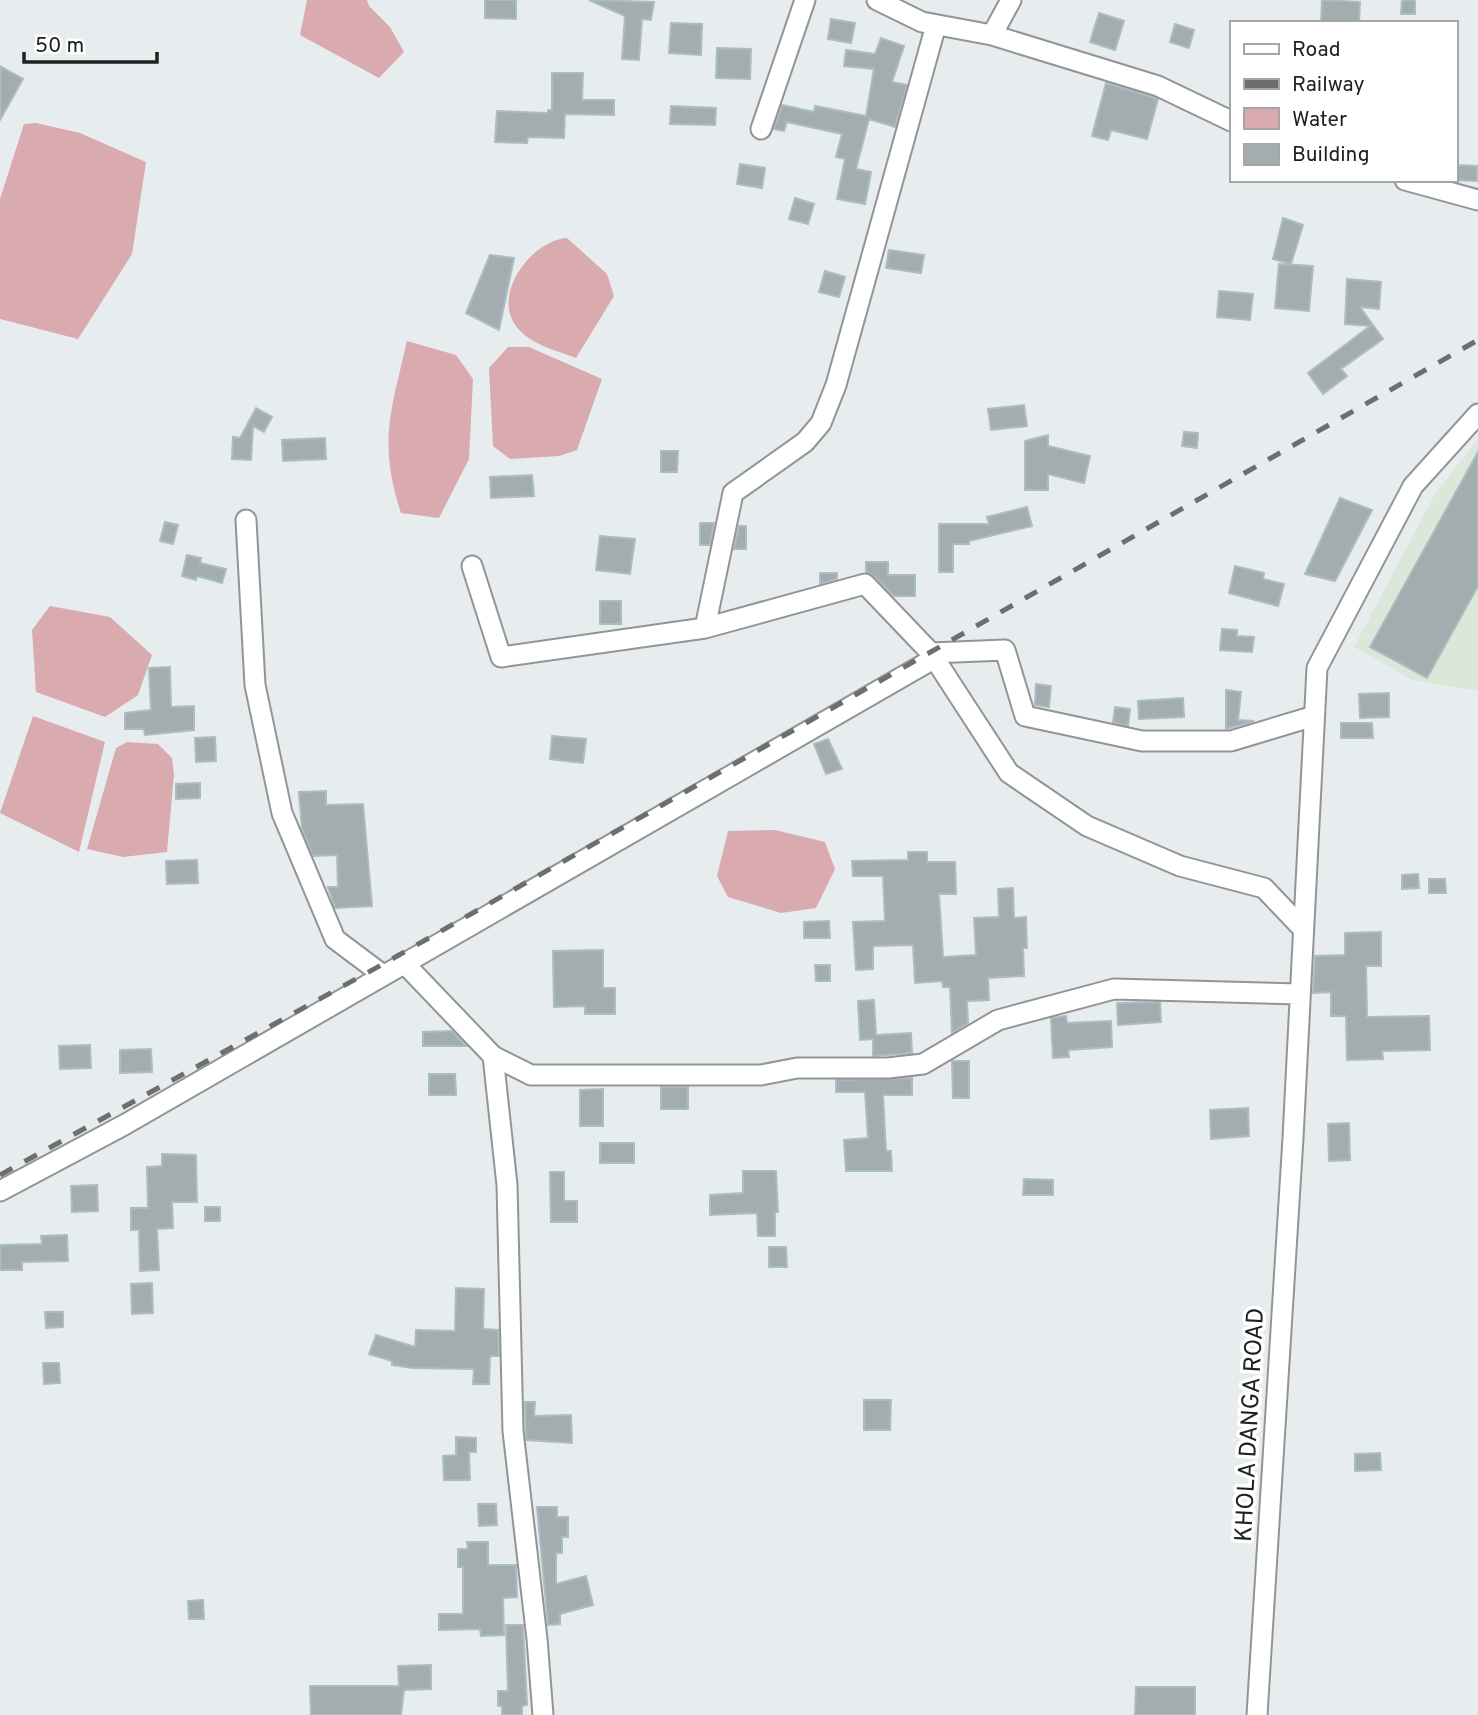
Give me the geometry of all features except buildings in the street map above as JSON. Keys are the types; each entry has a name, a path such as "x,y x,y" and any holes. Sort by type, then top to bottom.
{"street":[{"path":"761,129 805,0"},
{"path":"877,0 922,22 992,35 1158,86 1230,121"},
{"path":"992,35 1012,0"},
{"path":"705,628 733,493 805,442 821,423 835,385 936,25"},
{"path":"1412,182 1478,200"},
{"name":"KHOLA DANGA ROAD","path":"1257,1715 1293,1138 1317,668 1413,486 1478,414"},
{"path":"246,520 254,685 282,813 334,939 383,975"},
{"path":"472,566 501,657 705,628 865,584 933,656 1009,773 1087,827 1180,866 1264,888 1303,929"},
{"path":"0,1191 124,1125 933,656 1005,650 1025,716 1142,741 1231,741 1314,716"},
{"path":"404,963 493,1056 531,1075 761,1075 797,1068 888,1068 923,1064 998,1020 1114,989 1300,994"},
{"path":"493,1056 507,1185 513,1431 543,1715"}],"shaded area":[{"path":"1478,439 1478,469 1371,646 1427,678 1478,586 1478,691 1413,680 1354,647 1435,494"}],"water":[{"path":"307,0 367,0 369,6 390,27 404,52 379,78 300,35"},
{"path":"36,123 80,133 146,162 132,254 78,339 0,319 0,199 24,124"},
{"path":"567,238 607,274 614,296 576,358 526,336 514,323 509,310 509,296 520,269 542,248"},
{"path":"407,341 456,355 473,379 469,459 439,518 401,513 390,466 389,427"},
{"path":"508,347 529,347 602,379 577,450 559,456 510,459 493,446 489,368"},
{"path":"50,606 110,617 152,655 138,695 105,717 36,692 32,630"},
{"path":"33,716 105,742 79,852 0,813"},
{"path":"127,742 158,744 172,758 174,774 167,852 123,857 87,849 116,748"},
{"path":"775,830 825,842 835,869 816,908 781,913 728,897 717,876 728,831"}],"railway":[{"path":"0,1175 385,963 1478,340"}]}
